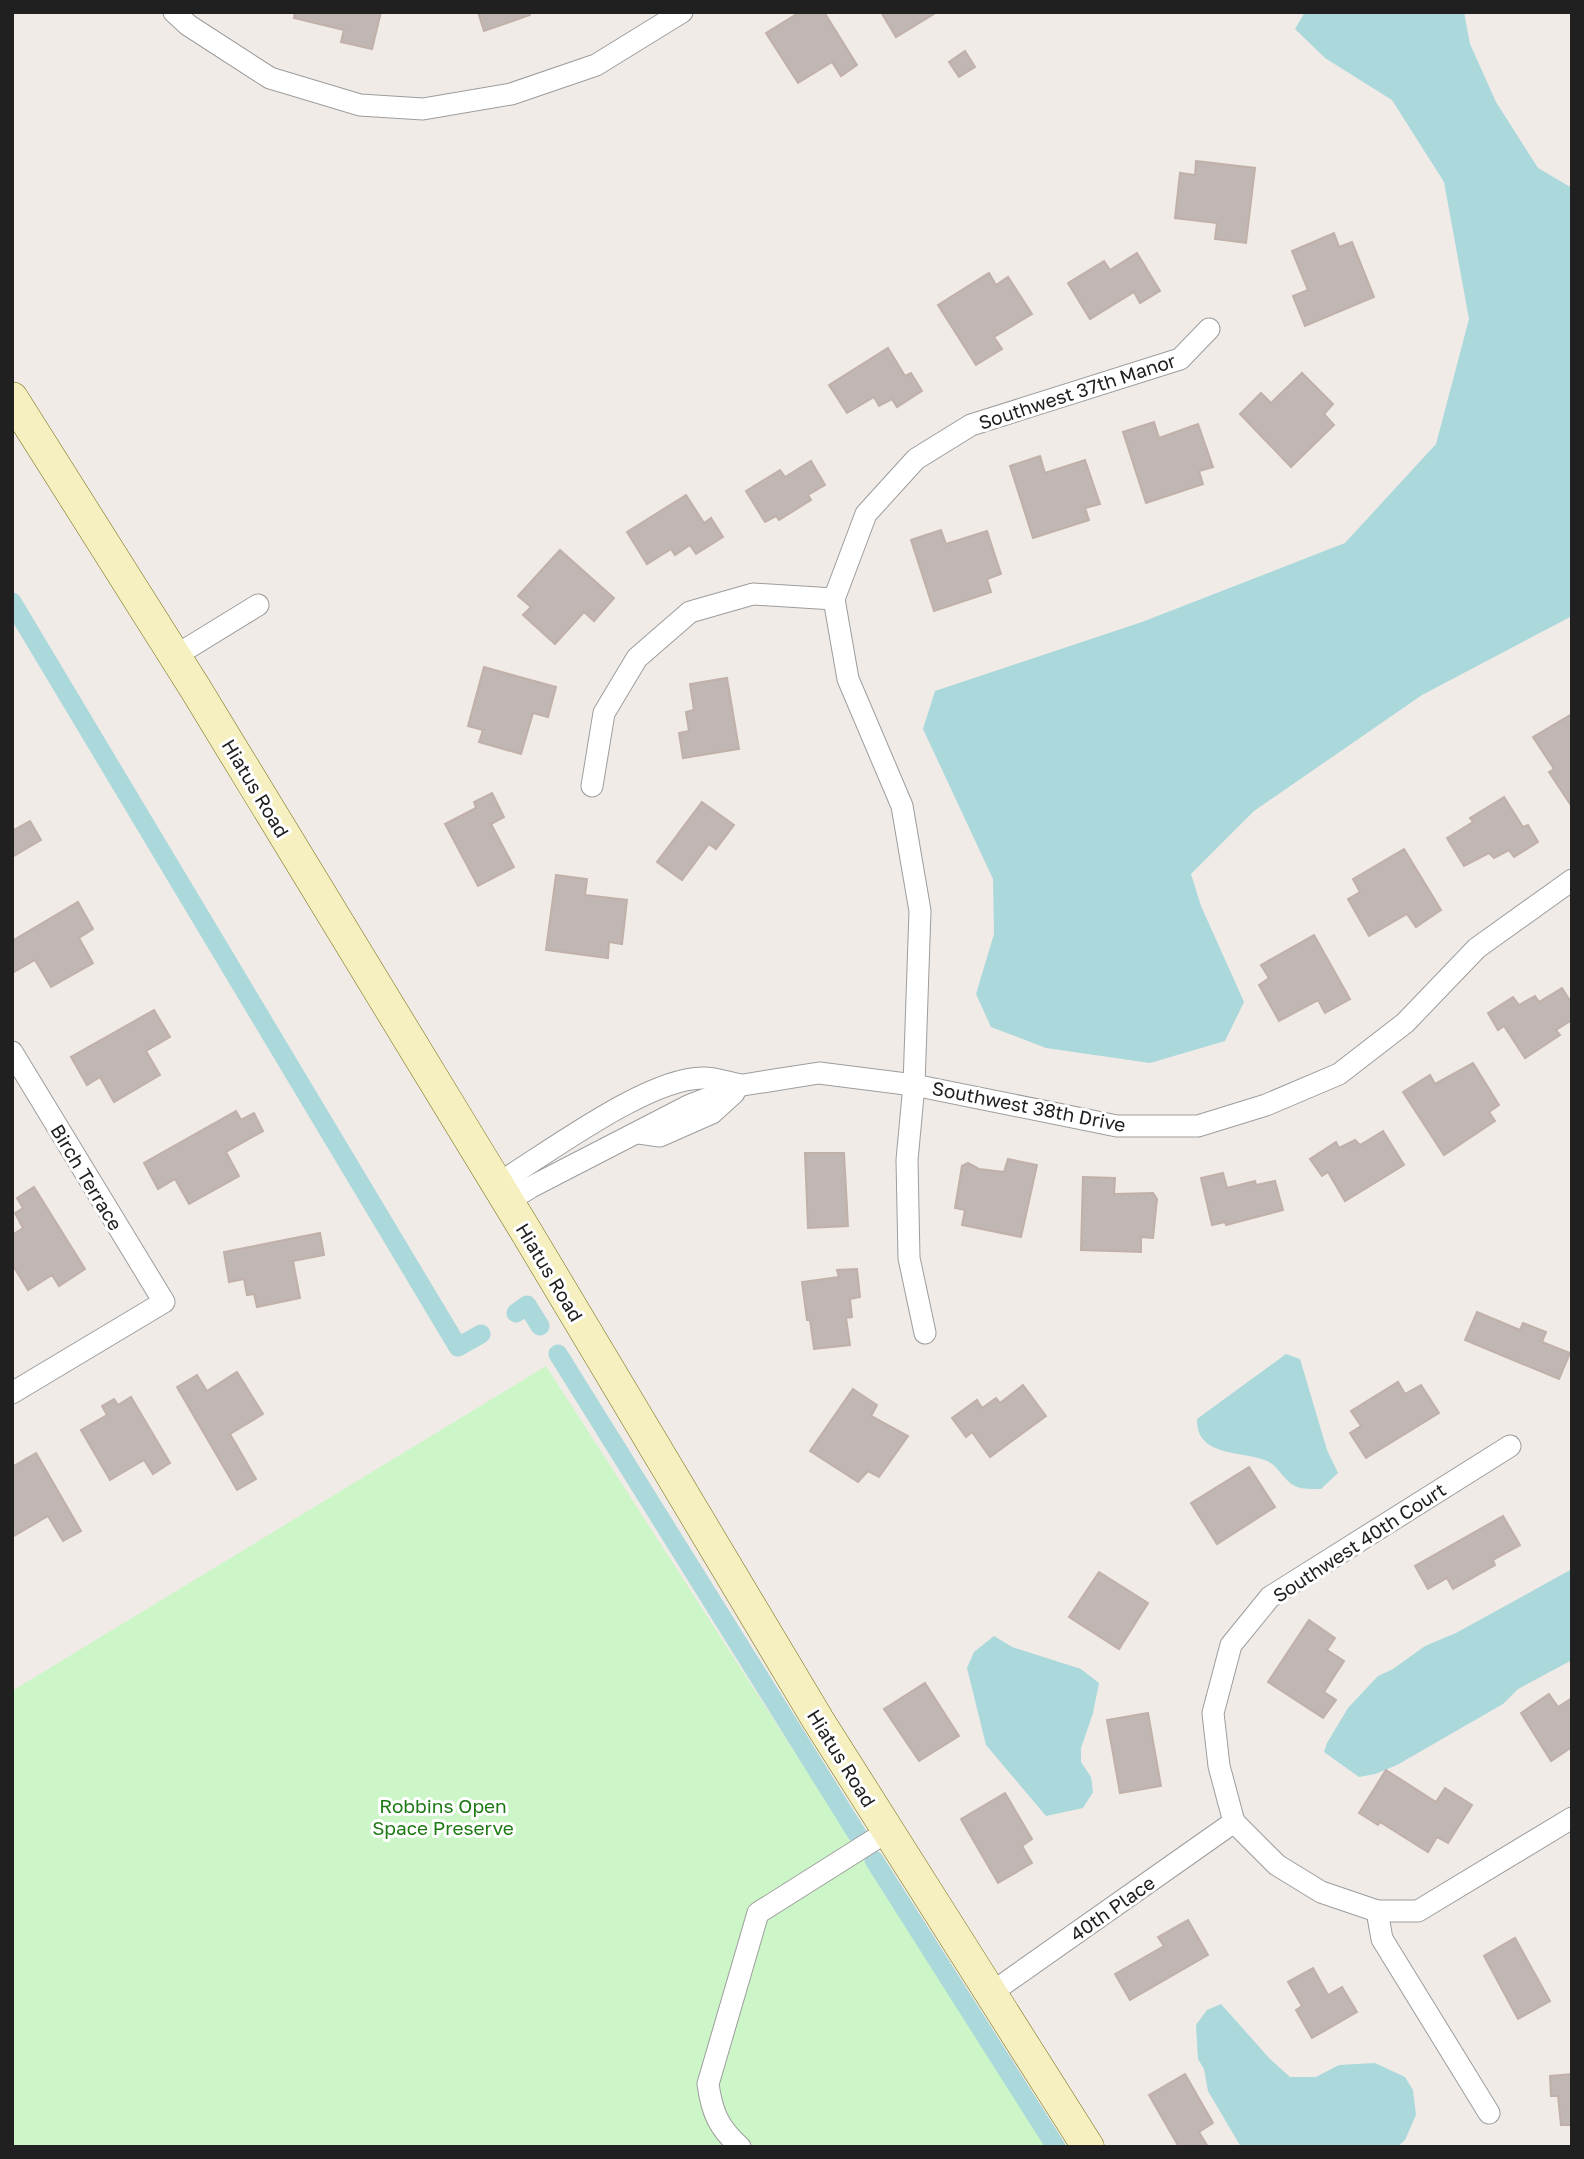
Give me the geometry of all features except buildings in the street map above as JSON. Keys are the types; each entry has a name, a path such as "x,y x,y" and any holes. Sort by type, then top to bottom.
{"street":[{"path":"174,12 188,25 270,78 359,106 423,109 511,94 596,65 682,12"},
{"name":"Southwest 37th Manor","path":"834,599 866,514 916,459 971,425 1180,359 1209,329"},
{"name":"Hiatus Road","path":"12,398 175,656 502,1193 818,1720 1088,2147"},
{"path":"592,786 604,713 637,658 690,612 753,594 834,599 848,680 902,806 920,911 914,1085 907,1160 909,1258 925,1333"},
{"path":"175,656 258,605"},
{"name":"Southwest 38th Drive","path":"502,1193 690,1105 743,1085 819,1073 914,1085 1117,1126 1198,1126 1266,1105 1339,1074 1405,1023 1477,948 1572,880"},
{"name":"Birch Terrace","path":"12,1052 164,1302 12,1393"},
{"name":"Southwest 38th Drive","path":"502,1193 612,1112 663,1086 703,1078 743,1085"},
{"name":"Southwest 40th Court","path":"1234,1822 1219,1766 1213,1713 1231,1645 1270,1597 1510,1446"},
{"path":"1234,1822 1277,1865 1321,1892 1377,1911 1418,1911 1572,1818"},
{"name":"40th Place","path":"991,1993 1234,1822"},
{"path":"740,2147 728,2136 712,2112 708,2084 758,1913 888,1831"},
{"path":"1377,1911 1382,1939 1489,2113"}],"green space":[{"name":"Robbins Open Space Preserve","path":"546,1366 1049,2147 12,2147 12,1691"}],"water":[{"path":"1305,12 1464,12 1470,44 1496,102 1538,168 1572,188 1572,616 1422,695 1254,811 1191,874 1201,906 1244,1002 1225,1041 1150,1063 1046,1048 991,1027 976,994 994,934 993,879 923,729 935,691 1142,622 1345,543 1436,444 1469,319 1444,182 1392,100 1325,58 1295,29"},
{"path":"1286,1354 1300,1359 1327,1450 1338,1473 1321,1489 1296,1486 1265,1460 1211,1446 1199,1431 1197,1419"},
{"path":"1572,1569 1572,1660 1518,1689 1503,1704 1397,1765 1375,1774 1359,1777 1324,1752 1348,1708 1378,1676 1393,1669 1425,1646 1456,1633"},
{"path":"994,1636 1012,1647 1081,1669 1099,1683 1093,1713 1081,1748 1081,1762 1091,1777 1093,1792 1083,1808 1046,1816 986,1745 967,1668 974,1652"},
{"path":"1221,2004 1270,2059 1290,2077 1316,2077 1339,2065 1375,2063 1405,2077 1413,2090 1416,2115 1405,2140 1397,2147 1241,2147 1208,2091 1204,2069 1198,2059 1196,2025 1207,2010"}],"waterway":[{"path":"12,602 458,1347 481,1334"},
{"path":"516,1313 527,1305 540,1326"},
{"path":"558,1354 857,1834"},
{"path":"874,1860 1056,2147"}]}
